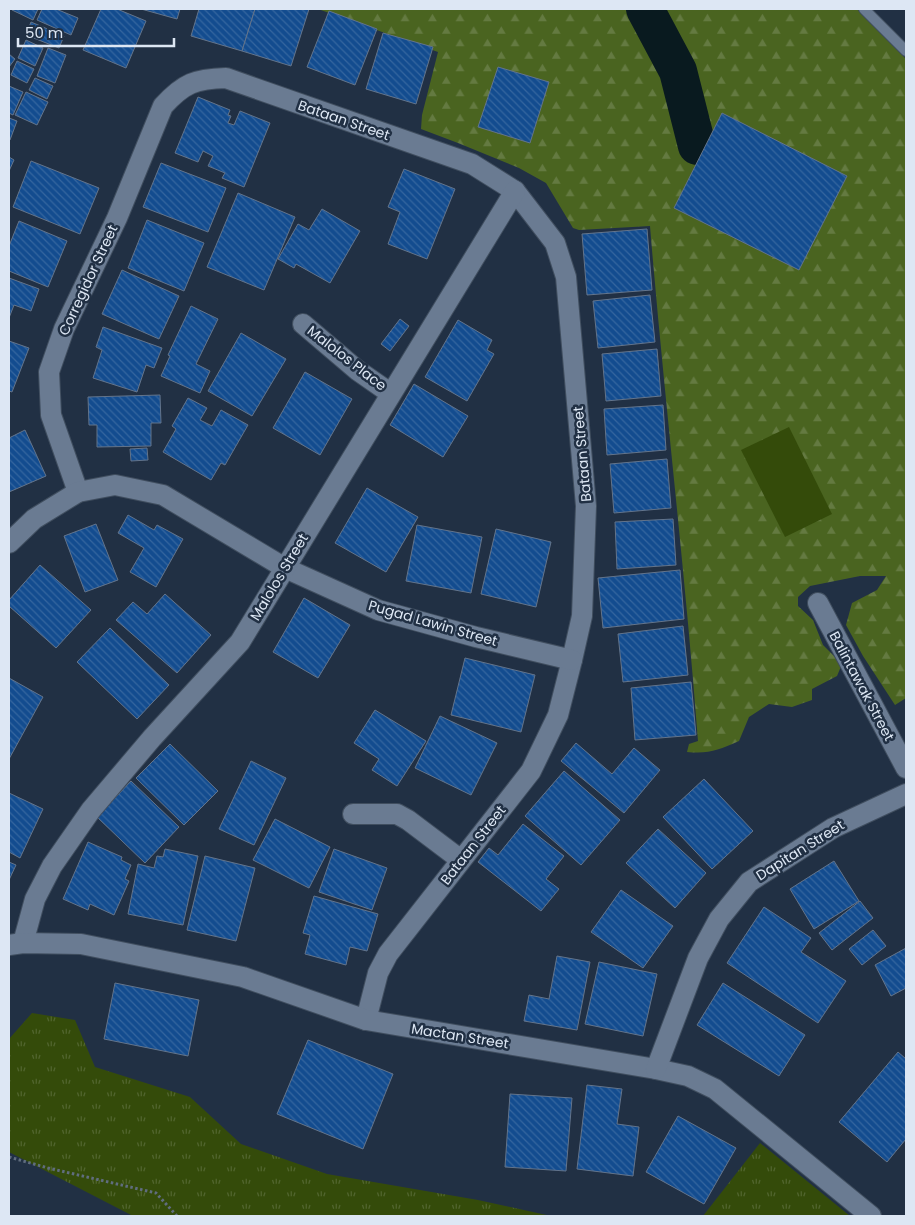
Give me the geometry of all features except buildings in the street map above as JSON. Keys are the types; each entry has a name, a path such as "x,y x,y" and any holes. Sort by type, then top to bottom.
{"street":[{"name":"Bataan Street","path":"188,84 205,78 226,78 472,164 515,192 555,243 566,277 586,506 582,616 558,715 531,770 388,954 378,974 366,1020"},
{"name":"Corregidor Street","path":"78,492 51,415 49,372 64,329 117,218 163,106 175,93 188,84"},
{"name":"Malolos Street","path":"16,944 35,899 57,858 91,810 152,738 240,642 390,393 515,192"},
{"name":"Malolos Place","path":"303,324 357,370 390,393"},
{"name":"Pugad Lawin Street","path":"9,543 34,519 78,492 115,486 163,495 284,568 378,610 476,637 572,660"},
{"name":"Balintawak Street","path":"818,603 906,768"},
{"name":"Dapitan Street","path":"656,1068 698,958 719,919 749,882 833,828 906,794"},
{"path":"353,814 397,814 408,820 461,860"},
{"name":"Mactan Street","path":"16,944 81,944 243,977 366,1020 656,1068 688,1076 715,1089 871,1216"}],"lane":[{"path":"864,9 906,51"}],"path":[{"path":"9,1157 156,1193 177,1216"}],"green space":[{"path":"318,9 857,9 906,59 906,698 895,705 863,656 846,625 852,603 877,590 886,576 860,576 810,586 798,597 798,606 813,620 823,645 842,664 837,676 812,689 812,700 792,707 769,704 749,717 739,741 714,751 687,752 689,744 698,741 650,226 579,230 573,228 546,183 519,168 421,129 422,115 438,52"},
{"path":"789,427 832,514 785,537 741,450"},
{"path":"32,1013 75,1020 95,1067 190,1097 241,1144 327,1174 478,1200 551,1216 133,1216 9,1152 9,1039"},
{"path":"760,1143 850,1216 703,1216"}],"waterway":[{"path":"645,9 678,71 697,146"}]}
